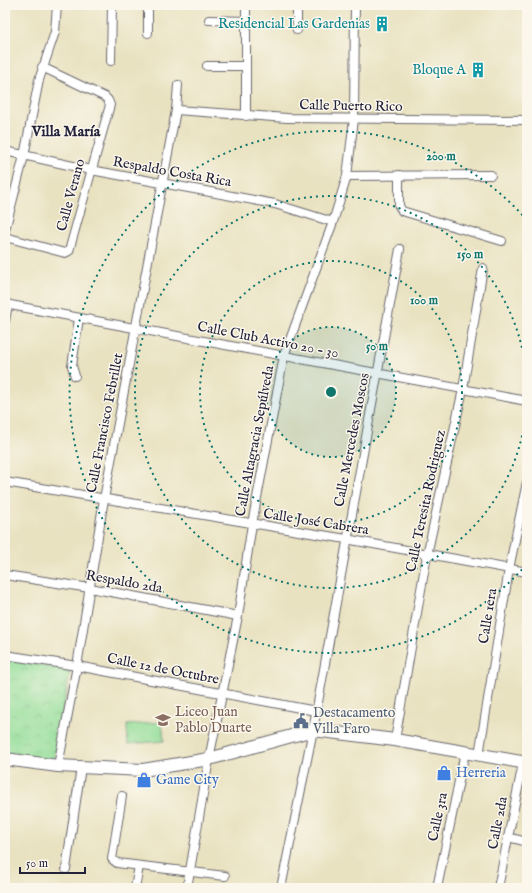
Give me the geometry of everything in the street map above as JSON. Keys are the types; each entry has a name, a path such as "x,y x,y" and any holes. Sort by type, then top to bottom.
{"street":[{"path":"5,230 24,156 42,67 55,32 57,5"},
{"path":"111,61 112,5"},
{"path":"148,5 148,33"},
{"path":"246,5 246,116"},
{"path":"297,5 297,30"},
{"name":"Calle Altagracia Sepúlveda","path":"187,888 209,759 238,616 252,524 284,356 333,222 347,176 354,119 355,5"},
{"path":"209,20 246,21"},
{"path":"208,66 246,66"},
{"name":"Calle Verano","path":"5,237 67,253 110,105 108,100 42,67"},
{"name":"Calle Francisco Febrillet","path":"58,766 77,666 104,499 176,110 178,85"},
{"name":"Calle Puerto Rico","path":"176,110 246,116 354,119 527,120"},
{"name":"Respaldo Costa Rica","path":"5,151 162,184 275,204 333,222"},
{"path":"399,175 399,206 402,211 502,241"},
{"path":"347,176 491,175"},
{"name":"Calle Mercedes Moscos","path":"281,888 313,730 346,539 400,249"},
{"name":"Calle Teresita Rodriguez","path":"395,740 427,555 464,389 483,268"},
{"path":"5,321 7,304"},
{"name":"Calle Club Activo 20 - 30","path":"7,304 527,401"},
{"path":"75,376 72,366 78,318"},
{"name":"Calle José Cabrera","path":"5,482 346,539 427,555 527,572"},
{"name":"Calle 1era","path":"479,755 509,569 527,482"},
{"name":"Respaldo 2da","path":"5,575 90,588 238,616"},
{"name":"Calle 12 de Octubre","path":"5,655 77,666 316,711"},
{"path":"5,759 58,766 143,770 209,759 313,730 395,740 525,763"},
{"name":"Calle 3ra","path":"437,888 465,752"},
{"name":"Calle 2da","path":"498,888 525,763"},
{"path":"66,869 80,767"},
{"path":"122,796 112,859 118,863 225,876"},
{"path":"508,837 527,842"},
{"path":"135,888 139,866"}],"green space":[{"path":"5,659 70,670 54,762 5,754"},
{"path":"162,722 164,741 128,744 127,725"}],"place":[{"name":"Residencial Las Gardenias","path":"382,24"},
{"name":"Bloque A","path":"478,70"},
{"name":"Liceo Juan Pablo Duarte","path":"163,720"},
{"name":"Destacamento Villa Faro","path":"301,721"},
{"name":"Herreria","path":"444,773"},
{"name":"Game City","path":"144,780"}],"district":[{"name":"Villa María","path":"66,131"}]}
